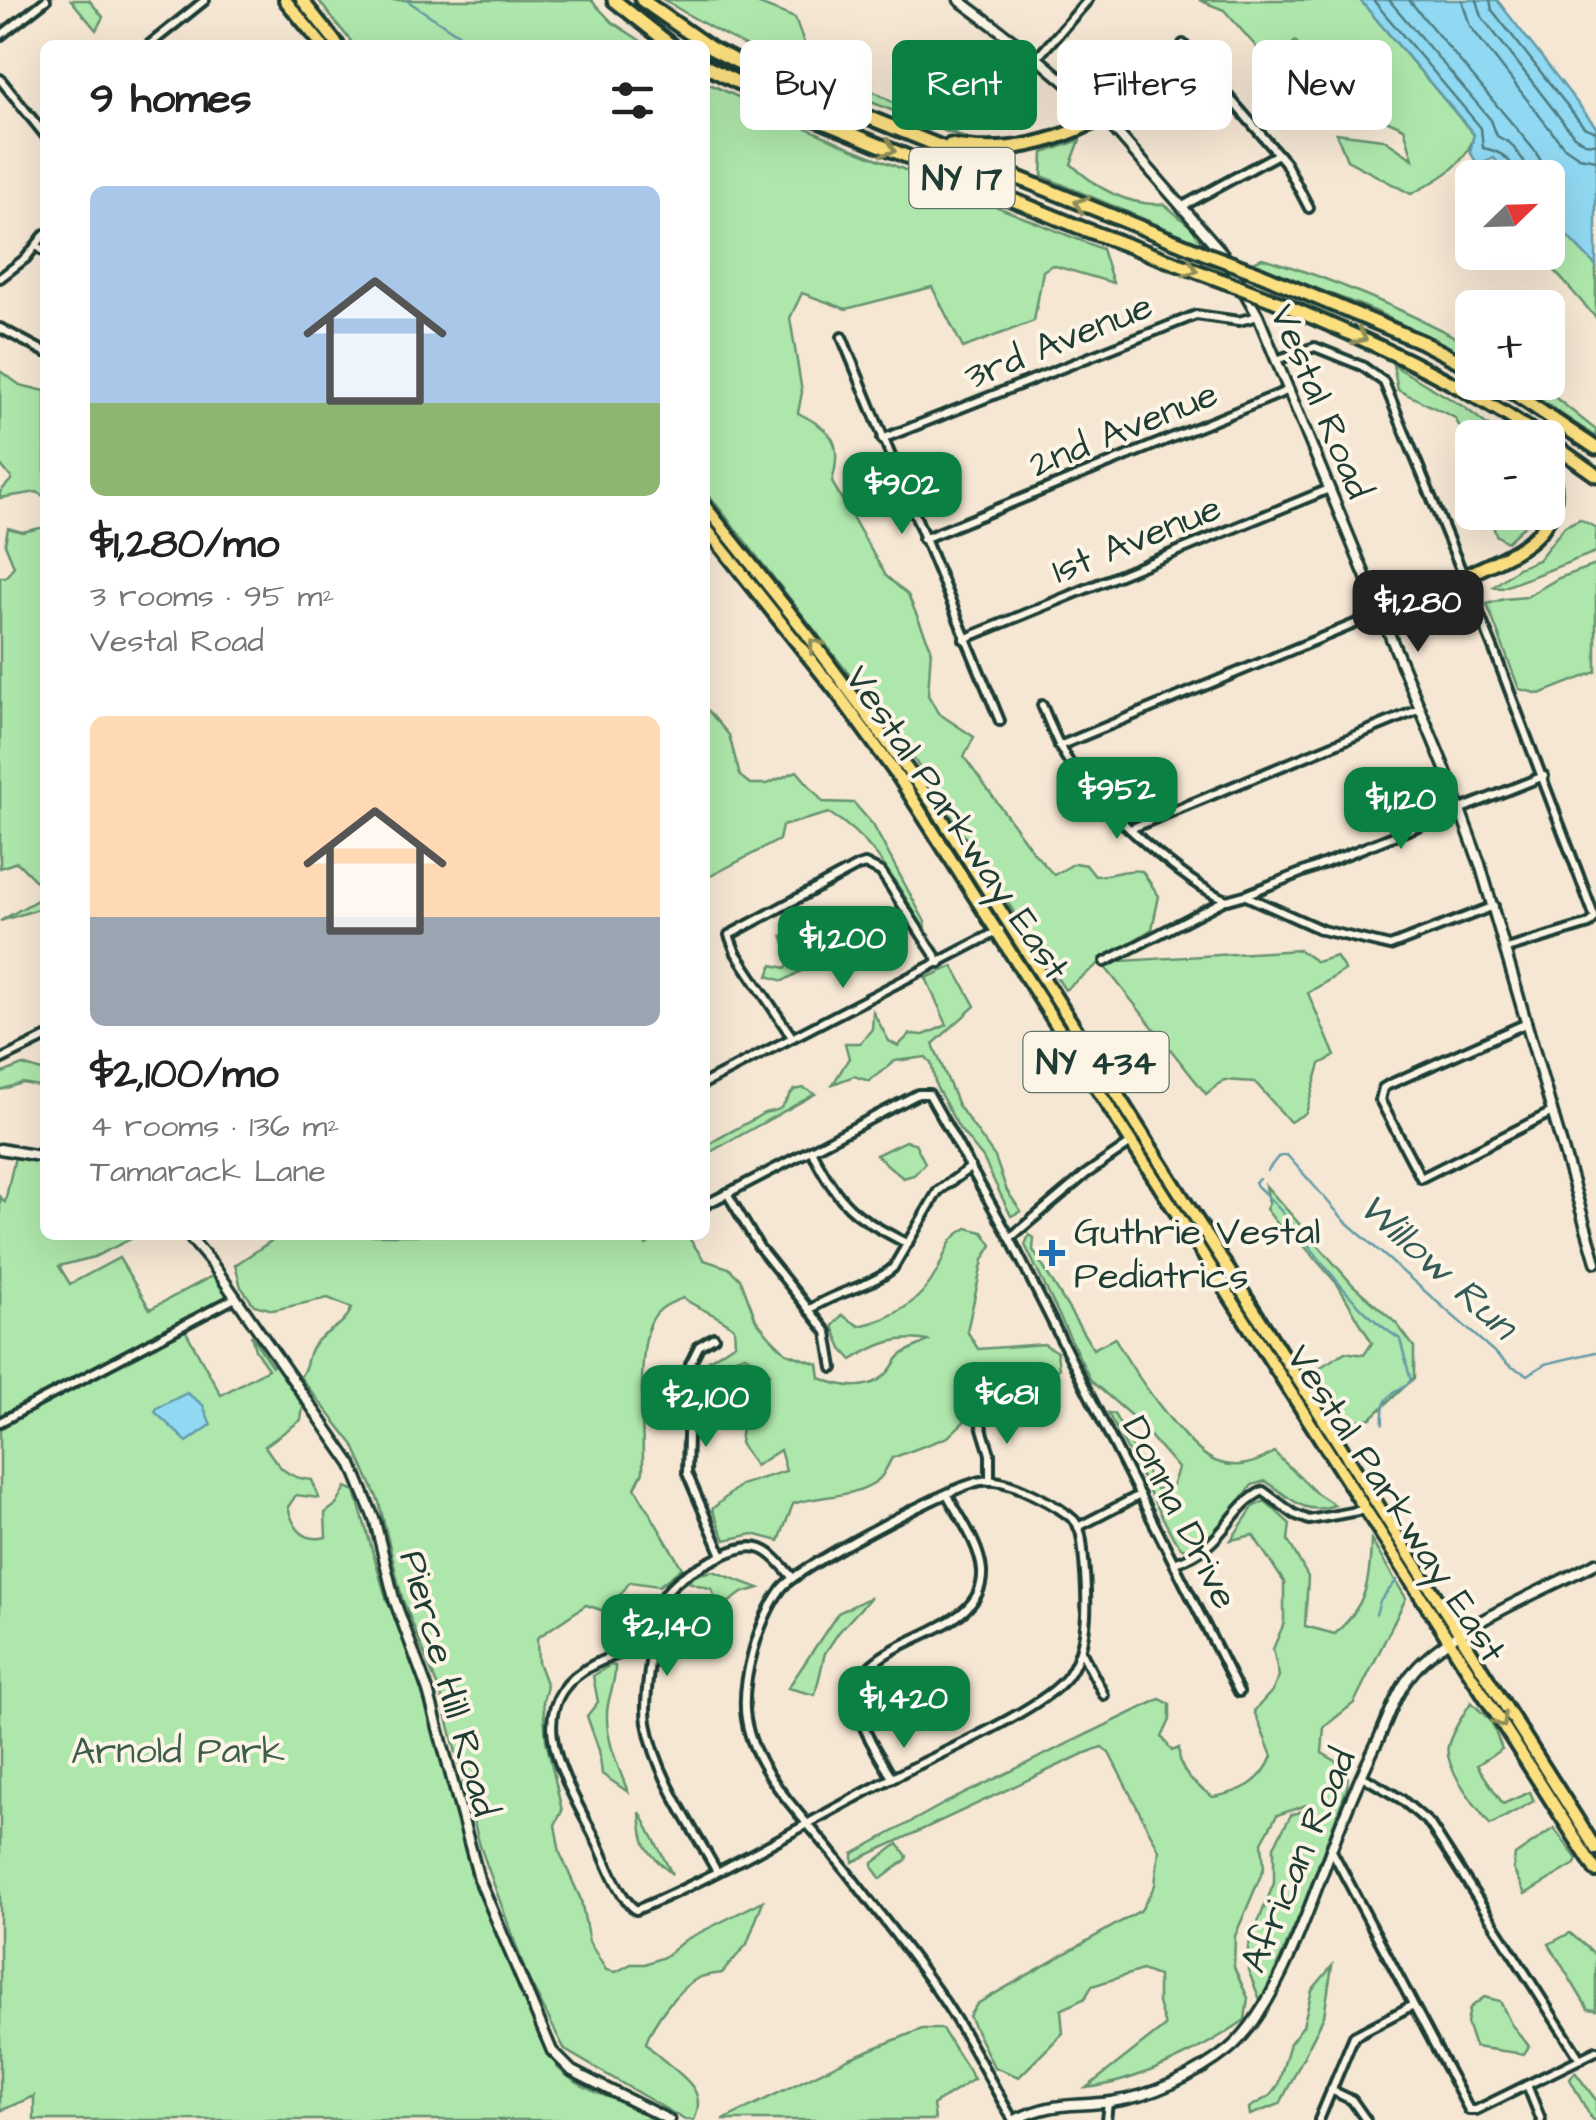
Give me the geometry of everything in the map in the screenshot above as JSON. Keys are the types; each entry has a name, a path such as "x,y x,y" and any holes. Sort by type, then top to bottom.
{"highway":[{"path":"614,0 665,40"},
{"name":"NY 17","path":"642,0 699,40"},
{"name":"NY 17","path":"710,47 743,66 1204,254 1258,272 1455,359"},
{"name":"NY 17","path":"710,68 790,108 1084,229 1270,299 1387,349 1455,384"},
{"path":"912,135 968,149 1010,149 1075,130"},
{"path":"1487,400 1510,420"},
{"name":"NY 17","path":"1487,400 1516,420"},
{"path":"1524,400 1596,448"},
{"name":"NY 17","path":"1565,454 1596,476"},
{"path":"1464,576 1524,548 1542,530"}],"main road":[{"path":"285,0 318,40"},
{"path":"302,0 334,40"},
{"name":"Vestal Parkway East","path":"710,512 904,760 1010,924 1363,1510 1596,1871"},
{"name":"Vestal Parkway East","path":"710,533 838,694 899,778 1462,1634 1596,1849"}],"street":[{"path":"0,36 46,0"},
{"path":"158,40 205,0"},
{"name":"Vestal Road","path":"959,0 1013,40"},
{"path":"1037,58 1088,0"},
{"name":"Vestal Road","path":"1037,58 1057,75"},
{"path":"2,84 40,127"},
{"path":"1232,101 1292,172 1308,208"},
{"name":"Vestal Road","path":"1116,130 1229,264 1258,316 1460,808 1494,906 1596,1262"},
{"path":"1182,206 1278,154"},
{"path":"0,278 40,241"},
{"path":"36,246 40,249"},
{"name":"3rd Avenue","path":"882,439 1196,315 1239,321 1258,316"},
{"path":"0,328 40,349"},
{"path":"842,338 1000,721"},
{"path":"1276,360 1315,347 1362,366 1384,382 1544,776 1594,921 1507,950"},
{"name":"2nd Avenue","path":"922,539 1289,390"},
{"name":"1st Avenue","path":"964,638 1329,488"},
{"path":"1060,746 1464,576"},
{"path":"1042,705 1074,769 1130,829 1146,845 1226,900"},
{"path":"1130,829 1420,709"},
{"path":"1105,962 1226,900 1245,896 1544,776"},
{"path":"792,1037 736,953 730,932 858,866 882,872 940,962"},
{"path":"1245,896 1322,930 1390,946 1494,906"},
{"path":"710,1080 1010,924"},
{"path":"1528,1023 1388,1085 1380,1093 1382,1106 1418,1177 1552,1112"},
{"path":"0,1060 40,1040"},
{"name":"Donna Drive","path":"811,1150 918,1094 929,1094 1010,1238 1239,1692"},
{"path":"1010,1238 1088,1172 1137,1140"},
{"path":"0,1148 40,1157"},
{"path":"710,1202 811,1150 831,1190 843,1204 858,1218 908,1244"},
{"path":"809,1310 836,1292 882,1276 893,1268 938,1191 970,1166"},
{"path":"728,1193 759,1247 827,1332 834,1368"},
{"name":"Pierce Hill Road","path":"192,1240 364,1487 394,1599 428,1692 479,1879 552,2051 572,2071 669,2120"},
{"path":"0,1422 235,1298"},
{"path":"714,1337 699,1346 690,1364 687,1473 722,1555"},
{"path":"980,1422 990,1454 990,1481"},
{"path":"651,1649 622,1652 575,1674 559,1691 551,1713 557,1753 572,1793 632,1908 639,1910 808,1823 1046,1696 1068,1675 1080,1650 1086,1599 1083,1545 1074,1520 1010,1484 976,1482 948,1494 792,1577 771,1606 748,1672 745,1714 761,1762 808,1823 944,2000 1014,2120"},
{"path":"1174,1563 1205,1550 1249,1500 1262,1491 1308,1520 1363,1510"},
{"path":"892,1778 861,1719 857,1705 860,1685 876,1660 966,1610 981,1583 976,1548 948,1494"},
{"path":"1078,1527 1140,1495"},
{"path":"716,1870 656,1754 647,1722 654,1617 663,1594 688,1572 741,1547 757,1547 776,1558 792,1577"},
{"name":"African Road","path":"1014,2120 1046,2106 1135,2097 1194,2072 1232,2048 1271,1994 1362,1776 1416,1668 1462,1634 1596,1563"},
{"path":"1080,1650 1104,1695"},
{"path":"1362,1776 1401,1799 1430,1824 1580,2059"},
{"path":"1331,1849 1469,2110 1596,2051"},
{"path":"1318,2120 1354,2036 1413,2005"},
{"path":"1526,2085 1542,2120"},
{"path":"1331,2090 1352,2100 1366,2120"},
{"path":"1106,2120 1108,2102"}],"green space":[{"path":"71,0 89,0 103,17 96,30"},
{"path":"318,0 591,0 612,22 639,40 350,40"},
{"path":"664,0 749,0 795,18 803,40 740,40 740,43"},
{"path":"1199,0 1360,0 1474,135 1465,155 1455,160 1450,171 1411,194 1347,160 1336,133 1383,139 1413,159 1404,128 1392,123 1392,40 1252,42 1224,10"},
{"path":"710,84 740,98 740,130 811,130 1102,249 1113,283 1052,265 1043,271 1034,321 963,348 932,287 846,309 802,293 790,318 802,392 798,413 820,426 833,440 836,457 832,482 886,576 908,595 931,648 928,695 938,713 974,737 964,757 1054,875 1075,863 1086,865 1095,876 1142,871 1159,896 1152,929 1127,945 1122,961 1299,950 1317,962 1336,956 1345,970 1308,993 1335,1056 1320,1064 1306,1113 1290,1122 1255,1082 1224,1080 1206,1094 1101,962 1065,990 906,747 710,496"},
{"path":"872,91 892,102 892,110 872,102"},
{"path":"1080,140 1071,164 1081,173 1125,199 1164,204 1191,227 1203,244 1042,176 1043,153"},
{"path":"1565,234 1596,266 1596,318 1554,270 1565,270"},
{"path":"1262,258 1343,286 1455,338 1455,351 1375,311 1251,263"},
{"path":"1393,365 1481,420 1456,420 1398,390"},
{"path":"0,371 20,385 40,390 40,494 0,498 0,492 12,479 0,464"},
{"path":"1540,400 1558,400 1596,430 1596,437"},
{"path":"710,519 853,699 915,785 996,909 995,918 867,725 710,526"},
{"path":"1580,519 1596,528 1596,552 1502,588 1493,587 1518,568 1538,560 1565,526"},
{"path":"8,528 22,532 40,528 40,885 17,862 0,868 0,577 6,577 14,566 5,544"},
{"path":"1494,530 1520,530 1507,542"},
{"path":"1596,565 1596,672 1540,694 1519,689 1487,604 1526,597 1559,578"},
{"path":"710,713 729,735 740,776 750,784 767,784 797,771 823,802 854,803 873,825 925,922 925,930 872,850 829,813 782,826 779,840 710,876"},
{"path":"40,894 40,909 0,921 37,900"},
{"path":"851,933 869,934 872,945 826,969 814,964 783,981 768,976 772,965 786,968 791,960 783,937 807,952 825,934 833,944"},
{"path":"953,966 975,1006 933,1044 958,1105 995,1157 1007,1191 1021,1211 1011,1216 983,1158 959,1128 936,1086 926,1057 895,1061 869,1081 854,1076 833,1084 849,1058 845,1043 860,1043 872,1029 873,1012 889,1041 898,1046 910,1034 924,1035 947,1025 926,978"},
{"path":"22,1065 40,1070 40,1086 22,1083 0,1090 0,1074"},
{"path":"804,1088 815,1094 710,1152 710,1143 762,1114 779,1109 794,1090"},
{"path":"905,1141 915,1143 925,1163 914,1175 903,1178 876,1155"},
{"name":"Arnold Park","path":"16,1152 40,1156 40,1240 129,1240 94,1257 59,1266 70,1284 119,1258 150,1309 218,1273 235,1298 183,1326 221,1395 268,1369 255,1350 251,1335 272,1366 279,1362 308,1404 303,1407 301,1420 265,1446 284,1470 312,1480 319,1498 296,1495 288,1507 300,1532 311,1538 326,1537 325,1513 337,1504 346,1487 355,1491 387,1601 394,1599 428,1692 472,1856 540,2028 562,2063 557,2067 578,2084 654,2120 34,2120 34,2096 0,2111 0,1197 5,1202"},
{"path":"1146,1152 1213,1251 1441,1613 1336,1454"},
{"path":"1266,1186 1353,1285 1397,1324 1414,1347 1414,1378 1371,1418 1342,1423 1326,1401 1319,1368 1345,1352 1364,1355 1372,1343 1338,1285 1299,1240 1290,1240 1266,1209"},
{"path":"967,1228 983,1232 992,1245 983,1260 967,1331 978,1349 1044,1344 1057,1352 1059,1369 1035,1381 1021,1397 973,1413 948,1437 892,1458 881,1477 870,1485 793,1504 779,1541 753,1534 725,1540 712,1509 740,1485 786,1471 780,1450 755,1466 740,1443 745,1402 770,1373 745,1355 718,1364 709,1360 735,1343 734,1328 683,1298 669,1304 652,1320 647,1334 642,1372 643,1472 635,1488 682,1568 659,1586 630,1582 607,1612 586,1605 537,1638 538,1662 547,1686 543,1701 546,1740 562,1811 555,1825 560,1853 581,1900 589,1942 606,1970 616,1972 631,1964 664,1957 685,1940 763,1901 747,1944 722,1973 698,1978 682,1989 660,2016 646,2043 692,2086 698,2107 694,2120 685,2120 565,2050 527,1976 480,1846 442,1698 402,1598 379,1502 353,1444 300,1377 312,1347 343,1321 352,1308 328,1298 273,1310 254,1305 241,1287 235,1265 272,1240 642,1240 646,1245 654,1240 690,1240 704,1260 729,1268 741,1280 756,1320 786,1353 818,1364 820,1378 857,1386 882,1378 902,1355 928,1341 888,1342 852,1360 842,1349 833,1326 842,1315 859,1326 904,1308 929,1284 950,1242"},
{"path":"1029,1235 1034,1238 1033,1250 1093,1349 1115,1338 1160,1406 1189,1441 1223,1464 1253,1462 1274,1452 1315,1492 1335,1505 1306,1507 1265,1481 1252,1485 1215,1533 1197,1549 1182,1548 1108,1413 1114,1414 1156,1489 1172,1487 1178,1468 1136,1420 1091,1381 1025,1245"},
{"path":"1265,1501 1290,1524 1288,1540 1308,1577 1305,1626 1335,1634 1354,1613 1368,1580 1371,1540 1406,1598 1354,1703 1324,1727 1322,1753 1348,1768 1347,1788 1300,1914 1261,2002 1248,1970 1248,1947 1274,1883 1274,1846 1291,1815 1313,1807 1312,1803 1277,1815 1262,1842 1264,1868 1235,1936 1234,1967 1248,1998 1245,2020 1169,2063 1127,2079 1086,2088 1165,2026 1158,2003 1158,1976 1142,1970 1092,1986 1085,1998 1061,2010 1063,2033 1019,2077 994,2067 969,2016 977,2004 1141,1910 1155,1885 1159,1850 1109,1753 1102,1747 1083,1754 853,1862 853,1854 945,1803 1160,1699 1170,1704 1170,1720 1162,1737 1172,1751 1179,1748 1188,1777 1213,1797 1256,1780 1272,1756 1254,1711 1273,1690 1279,1676 1273,1649 1284,1623 1284,1582 1253,1535 1231,1540 1254,1506"},
{"path":"713,1571 759,1588 742,1593 718,1610 712,1589 688,1582 694,1575"},
{"path":"871,1597 825,1653 815,1695 788,1688 838,1613"},
{"path":"615,1666 615,1672 607,1724 628,1792 602,1774 599,1750 587,1716 598,1702 593,1676"},
{"path":"1471,1702 1491,1721 1502,1749 1477,1765 1503,1804 1530,1792 1534,1801 1490,1825 1463,1787 1448,1755 1452,1734"},
{"path":"640,1812 672,1874 647,1847"},
{"path":"1554,1828 1577,1859 1575,1864 1525,1894 1513,1869 1515,1855"},
{"path":"898,1844 906,1860 881,1879 873,1863"},
{"path":"1570,1933 1596,1955 1596,2010 1588,2009 1549,1944"},
{"path":"1332,1966 1324,2016 1280,2104 1250,2115 1249,2108 1271,2095 1278,2085 1290,2043 1303,2026 1312,1990"},
{"path":"1484,1997 1500,2001 1511,2024 1529,2046 1524,2054 1475,2047 1467,2023 1470,2008"},
{"path":"922,2029 942,2029 974,2079 933,2105 935,2120 723,2120 850,2058"},
{"path":"1575,2072 1596,2100 1596,2120 1592,2120 1570,2079"}],"water":[{"path":"1360,0 1497,0 1596,127 1596,266 1565,234 1565,160 1475,160 1470,152 1474,134"},
{"path":"187,1393 203,1405 211,1425 187,1442 155,1412"}],"waterway":[{"path":"406,0 467,40"},
{"name":"Willow Run","path":"1267,1171 1278,1157 1287,1155 1345,1221 1510,1366 1528,1375 1545,1364 1596,1352"},
{"name":"Willow Run","path":"1259,1179 1255,1182 1257,1186 1342,1287 1400,1339 1411,1381 1386,1402 1383,1424"},
{"name":"Willow Run","path":"1421,1557 1425,1550"},
{"name":"Willow Run","path":"1376,1614 1380,1601 1397,1580"}],"place":[{"name":"Guthrie Vestal Pediatrics","path":"1052,1253"}]}
